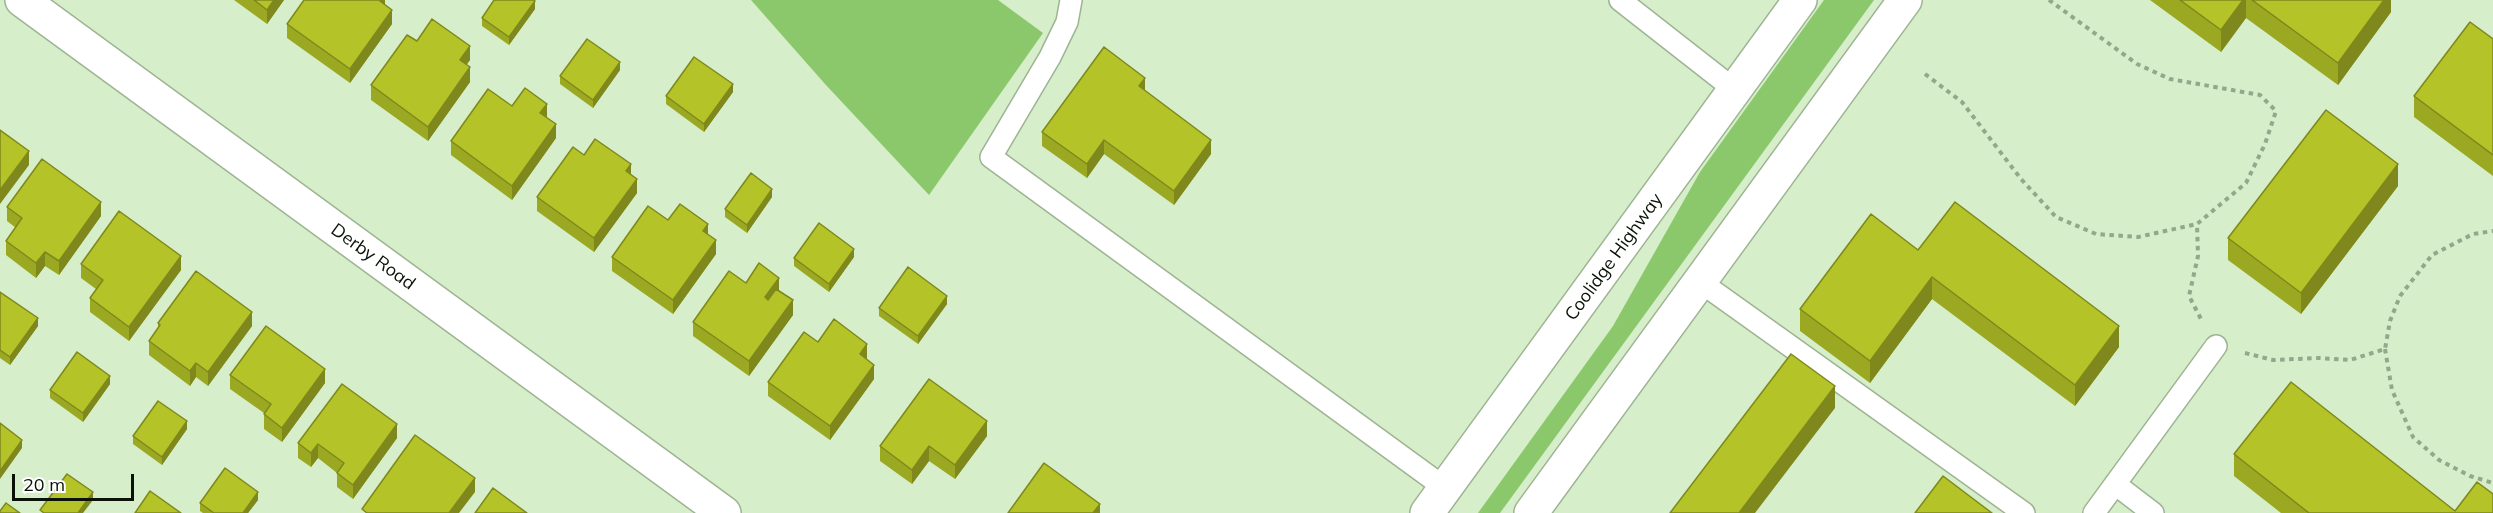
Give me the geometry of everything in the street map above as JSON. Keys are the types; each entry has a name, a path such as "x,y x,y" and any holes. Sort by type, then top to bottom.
{"main road":[{"name":"Derby Road","path":"22,0 724,513"},
{"name":"Coolidge Highway","path":"1436,501 1800,0"},
{"path":"1531,513 1905,0"}],"lane":[{"path":"1071,0 1067,22 1050,57 991,157 1436,501"},
{"path":"1620,0 1735,90"},
{"path":"1699,280 2024,513"},
{"path":"2094,513 2216,346"},
{"path":"2115,484 2153,513"}],"path":[{"path":"1925,74 1962,102 2021,179 2056,216 2096,234 2138,237 2197,224 2246,183 2265,144 2276,111 2260,95 2170,79 2137,64 2049,0"},
{"path":"2197,224 2198,256 2188,296 2216,346 2273,360 2319,358 2350,360 2385,349"},
{"path":"2493,231 2473,234 2432,255 2400,296 2390,321 2385,349 2392,390 2413,437 2439,460 2470,476 2493,483"}],"green space":[{"path":"751,0 998,0 1043,33 929,195 825,84"},
{"path":"1824,0 1874,0 1500,513 1478,513 1613,326 1700,172"}],"building":[{"path":"254,0 274,0 267,10"},
{"path":"304,0 381,0 392,10 350,69 287,24"},
{"path":"494,0 535,1 509,37 482,18"},
{"path":"2180,0 2243,0 2221,30"},
{"path":"2252,0 2384,0 2338,63"},
{"path":"432,19 470,46 460,60 470,67 428,127 371,85 407,35 417,41"},
{"path":"2470,22 2493,39 2493,155 2414,96"},
{"path":"587,39 620,62 593,100 560,76"},
{"path":"1104,47 1145,78 1139,86 1211,140 1174,191 1104,140 1087,164 1042,132"},
{"path":"694,57 733,84 704,124 666,96"},
{"path":"525,88 547,104 540,113 556,124 512,186 451,141 488,89 512,106"},
{"path":"2326,110 2398,164 2301,293 2228,238"},
{"path":"0,130 29,151 0,190"},
{"path":"595,139 631,164 626,171 637,179 594,238 537,197 573,147 584,155"},
{"path":"42,159 101,202 59,261 45,252 36,263 6,241 22,218 7,207"},
{"path":"751,173 772,189 747,225 725,209"},
{"path":"1955,202 2119,326 2075,385 1932,277 1870,361 1800,309 1871,214 1918,250"},
{"path":"680,204 708,224 703,231 716,240 673,300 612,257 648,206 668,220"},
{"path":"119,211 181,256 129,327 90,298 103,280 81,264"},
{"path":"819,223 854,249 829,284 794,258"},
{"path":"759,263 779,278 765,297 768,300 776,289 793,300 749,361 693,322 729,271 746,283"},
{"path":"908,267 947,296 918,336 879,308"},
{"path":"196,271 252,312 208,372 196,363 190,371 149,341 160,325 158,323"},
{"path":"0,292 38,318 10,357 0,350"},
{"path":"834,319 867,344 860,354 874,365 830,426 768,382 804,332 818,342"},
{"path":"266,326 325,369 282,428 264,414 271,404 230,375"},
{"path":"77,352 110,376 83,413 50,390"},
{"path":"1791,354 1835,386 1739,513 1670,513"},
{"path":"929,379 987,421 955,465 929,446 912,470 880,446"},
{"path":"2291,382 2455,511 2477,482 2493,494 2493,513 2309,513 2234,454"},
{"path":"342,384 397,424 353,485 337,473 344,463 318,444 311,453 298,443"},
{"path":"158,401 187,421 162,457 133,436"},
{"path":"0,423 22,440 0,471"},
{"path":"415,435 475,478 449,513 367,513 362,509"},
{"path":"1044,463 1100,504 1093,513 1008,513"},
{"path":"225,468 258,492 243,513 214,513 200,503"},
{"path":"67,474 93,492 78,513 44,513 40,510"},
{"path":"1943,476 1992,513 1915,513"},
{"path":"493,488 527,513 475,513"},
{"path":"150,491 181,513 135,513"},
{"path":"6,503 20,513 0,513"}]}
